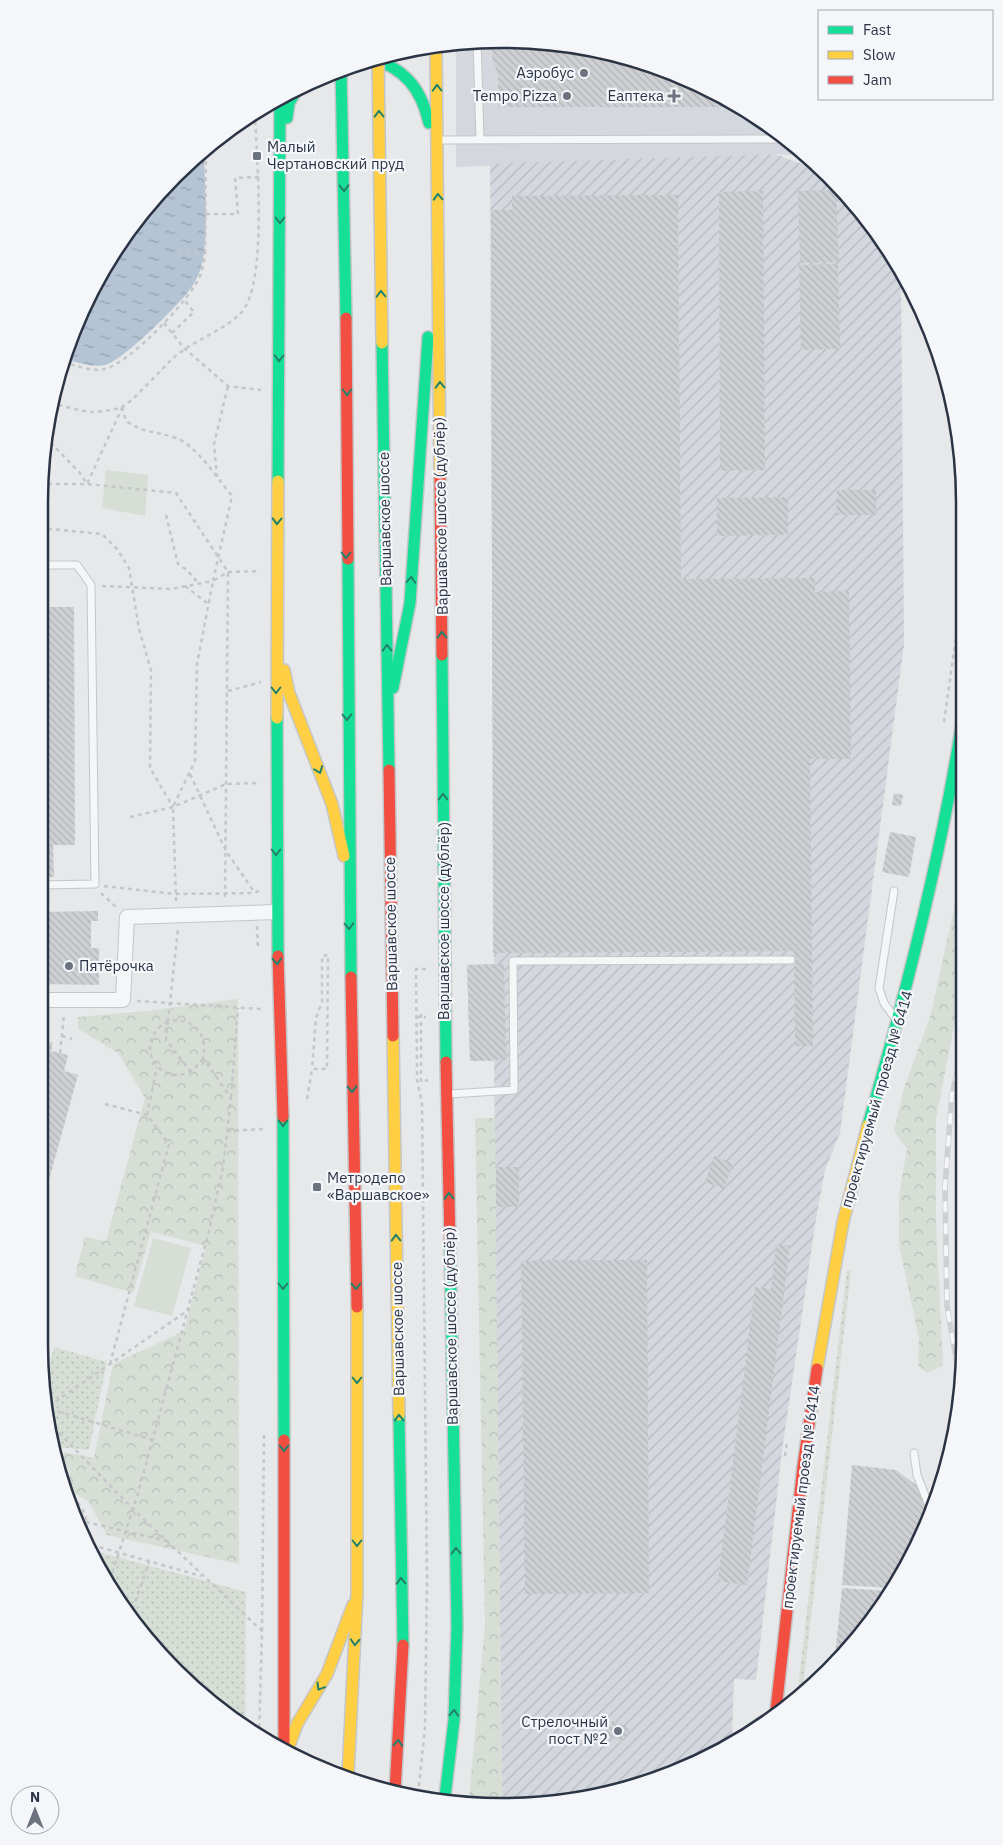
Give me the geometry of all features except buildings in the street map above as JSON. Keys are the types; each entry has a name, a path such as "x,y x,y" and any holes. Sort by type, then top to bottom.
{"main road":[{"name":"Варшавское шоссе (дублёр)","path":"436,52 446,1094 457,1626 454,1720 444,1794"},
{"path":"383,63 398,70 419,90 426,103 437,171"},
{"name":"Варшавское шоссе","path":"378,65 403,1654 395,1785"},
{"path":"341,77 347,343 348,877 357,1331 358,1593 348,1770"},
{"path":"280,172 289,103 291,99"},
{"path":"280,105 276,912 283,1110 284,1742"},
{"path":"388,714 410,603 429,314 438,223"},
{"path":"276,623 289,693 332,804 348,877"},
{"name":"проектируемый проезд № 6414","path":"777,1705 801,1490 824,1317 843,1221 864,1136 899,1022 935,879 956,760"},
{"path":"289,1745 297,1724 328,1674 358,1593"}],"street":[{"path":"48,1000 123,1000 127,917 276,912"}],"lane":[{"path":"477,48 480,138"},
{"path":"437,140 480,138 776,140"},
{"path":"48,565 77,566 91,585 95,884 48,885"},
{"path":"894,890 879,988 884,1003 899,1022"},
{"path":"446,1094 514,1090 513,961 791,960"},
{"path":"914,1452 917,1475 927,1500"}],"path":[{"path":"87,484 122,407 184,348 227,323 240,314 248,304 257,250 259,177 255,120"},
{"path":"70,364 94,370 111,368 128,356 164,323 185,300 200,276 205,253 206,157"},
{"path":"206,214 238,214 235,178 259,177"},
{"path":"179,253 205,253"},
{"path":"172,333 194,312 185,300"},
{"path":"164,323 184,348 228,386 263,390"},
{"path":"217,478 214,444 228,386"},
{"path":"58,405 92,412 122,407"},
{"path":"122,407 126,421 138,430 177,438 191,447 232,496 207,604 197,664 195,761 173,807 174,894 180,915 166,1040 191,1072"},
{"path":"51,443 80,473 87,484"},
{"path":"48,484 87,484 176,493 228,572 225,914"},
{"path":"166,515 178,564 187,570 199,584"},
{"path":"48,529 102,534 116,549 129,568 140,629 151,670 150,768 173,807"},
{"path":"91,585 171,589 213,581 228,572 264,571"},
{"path":"185,586 207,604"},
{"path":"228,691 264,681"},
{"path":"189,773 226,851 255,893"},
{"path":"130,817 173,807 200,793 226,784 264,783"},
{"path":"95,884 174,894 255,893 262,889"},
{"path":"308,1100 316,1018 322,1002 322,956 328,955 328,1069 312,1069"},
{"path":"418,1790 425,1728 427,1580 422,1104 417,1079 416,1017 416,969 420,968"},
{"path":"123,1000 262,1009"},
{"path":"112,1576 127,1531 190,1308 219,1186 231,1098 238,1007"},
{"path":"60,1053 64,1008"},
{"path":"421,1016 421,1082"},
{"path":"416,1017 426,1016 426,1022"},
{"path":"168,1021 186,1021 200,1031 205,1049 203,1058 191,1072 174,1075 157,1067 152,1059 150,1041 154,1033 168,1021"},
{"path":"62,1036 72,1039"},
{"path":"203,1058 231,1098"},
{"path":"147,1115 157,1067"},
{"path":"105,1104 147,1115 169,1144 110,1364"},
{"path":"227,1131 268,1128"},
{"path":"52,1406 190,1308"},
{"path":"52,1409 153,1440"},
{"path":"55,1425 59,1433 133,1509 262,1631 259,1728"},
{"path":"58,1439 59,1433"},
{"path":"77,1502 80,1504 87,1522 87,1527"},
{"path":"84,1521 169,1542"},
{"path":"95,1546 203,1576"},
{"path":"133,1609 149,1561"}],"shaded area":[{"path":"472,48 531,48 561,51 619,63 647,72 702,94 728,108 754,124 795,155 775,154 456,167 456,50"},
{"path":"775,154 808,166 843,202 879,249 901,286 904,644 840,1133 825,1170 816,1219 782,1451 756,1680 734,1679 732,1734 702,1751 647,1773 590,1789 561,1794 502,1798 494,1061 470,1061 467,965 494,964 490,164"}],"green space":[{"path":"106,470 148,475 145,516 102,508"},
{"path":"956,899 956,1016 936,1119 936,1222 943,1365 927,1373 918,1365 919,1339 899,1244 899,1196 907,1149 894,1131 904,1088 931,1014"},
{"path":"238,999 239,1564 107,1535 89,1502 73,1493 63,1459 64,1452 94,1458 113,1364 184,1331 206,1246 151,1232 133,1293 75,1276 85,1237 106,1241 145,1098 118,1053 78,1029 78,1017 146,1011"},
{"path":"475,1118 495,1118 502,1798 469,1797 485,1625"},
{"path":"153,1238 191,1248 172,1316 134,1306"},
{"path":"847,1270 851,1271 803,1683 798,1687"},
{"path":"54,1347 107,1362 89,1450 60,1447 51,1403 48,1369"},
{"path":"98,1552 246,1592 245,1718 202,1685 160,1643 124,1596"}],"water":[{"path":"204,158 206,209 204,255 201,268 192,286 149,333 124,354 105,365 84,364 71,361 82,328 108,274 141,225 160,202 180,180"}],"railway":[{"path":"956,1077 952,1094 945,1186 947,1306 956,1356"}],"traffic: fast":[{"path":"383,63 402,74 410,82 421,100 429,123"},
{"path":"341,77 346,318"},
{"path":"287,118 291,99"},
{"path":"278,481 280,105"},
{"path":"393,688 410,603 428,337"},
{"path":"382,343 389,770"},
{"path":"348,559 351,977"},
{"path":"442,655 446,1062"},
{"path":"277,718 278,956"},
{"path":"868,1125 932,879 956,757"},
{"path":"283,1117 284,1440"},
{"path":"445,1794 454,1720 457,1626 450,1243"},
{"path":"399,1415 403,1645"}],"traffic: slow":[{"path":"436,52 440,478"},
{"path":"378,65 382,343"},
{"path":"277,718 278,481"},
{"path":"284,670 289,693 332,804 344,856"},
{"path":"393,1036 399,1415"},
{"path":"817,1369 843,1222 868,1125"},
{"path":"348,1770 357,1593 357,1307"},
{"path":"289,1745 297,1724 327,1674 353,1605"}],"traffic: jam":[{"path":"346,318 348,559"},
{"path":"440,478 442,655"},
{"path":"389,770 393,1036"},
{"path":"278,956 283,1117"},
{"path":"351,977 357,1307"},
{"path":"446,1062 450,1243"},
{"path":"777,1705 803,1466 817,1369"},
{"path":"284,1440 284,1742"},
{"path":"395,1785 403,1645"}],"place":[{"name":"Аэробус","path":"584,73"},
{"name":"Tempo Pizza","path":"567,96"},
{"name":"Еаптека","path":"674,96"},
{"name":"Малый Чертановский пруд","path":"257,156"},
{"name":"Пятёрочка","path":"69,966"},
{"name":"Метродепо «Варшавское»","path":"317,1187"},
{"name":"Стрелочный пост №2","path":"618,1731"}]}
